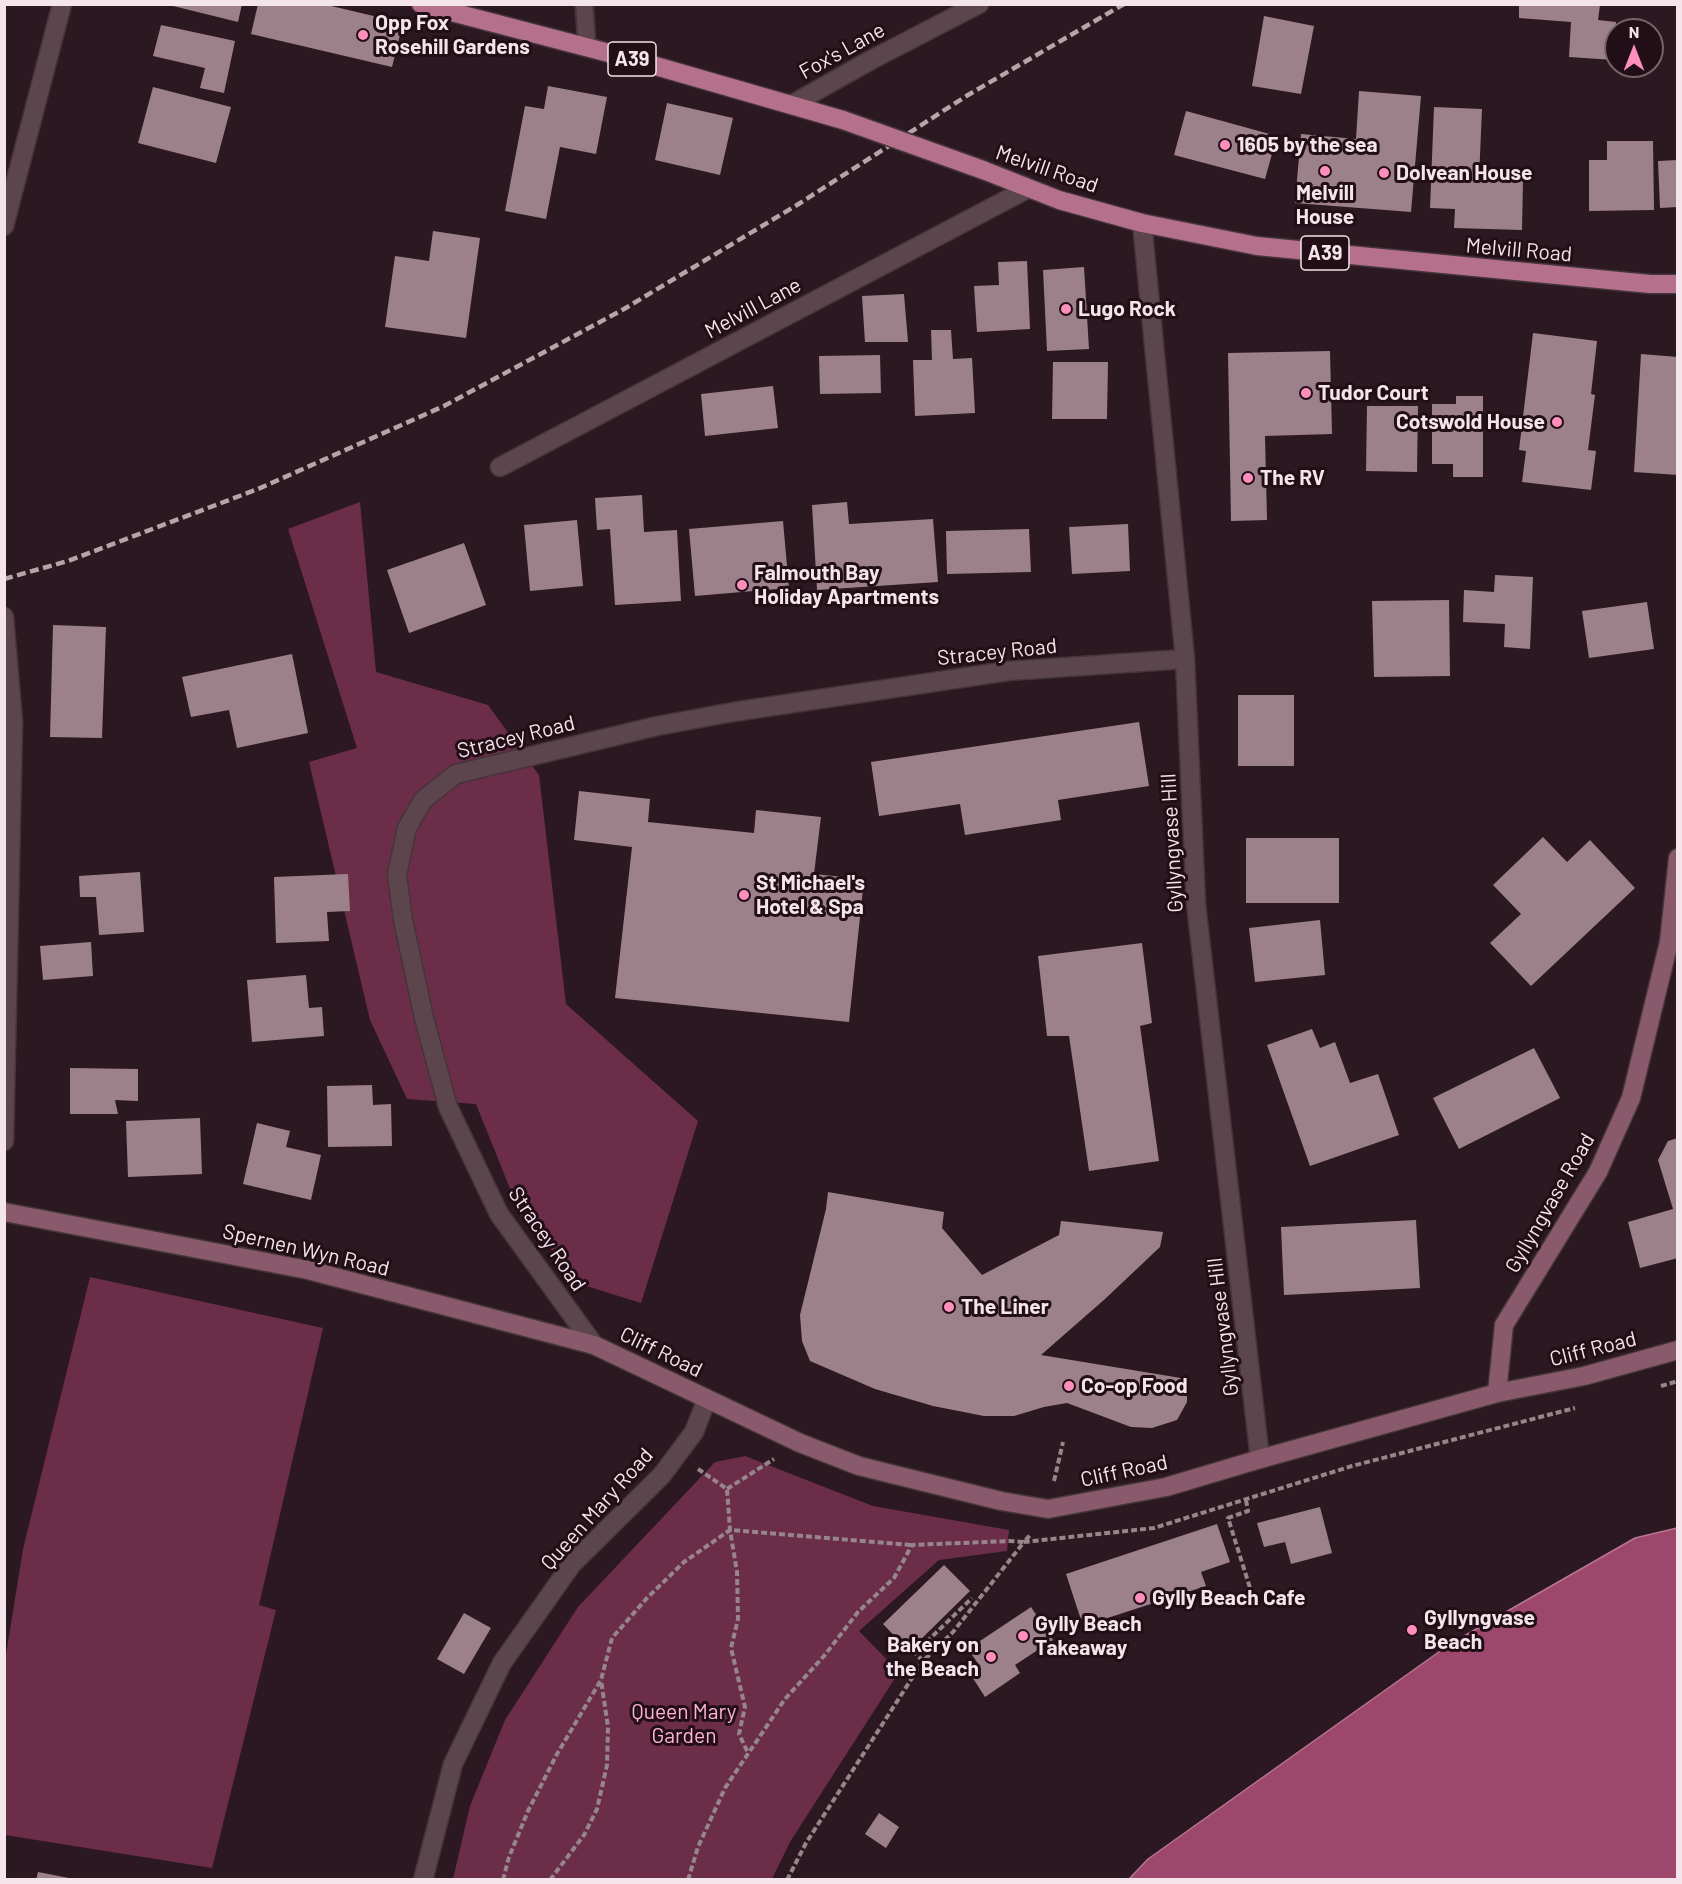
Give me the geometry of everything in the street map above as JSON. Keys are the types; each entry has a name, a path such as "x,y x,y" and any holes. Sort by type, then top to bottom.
{"main road":[{"name":"Melvill Road","path":"421,4 587,47 843,120 983,170 1027,189 1142,223 1257,246 1650,284 1677,284"}],"street":[{"path":"4,226 62,4"},
{"name":"Fox's Lane","path":"791,105 979,4"},
{"name":"Melvill Lane","path":"500,467 1027,189"},
{"name":"Gyllyngvase Hill","path":"1142,223 1185,659 1196,904 1260,1459"},
{"path":"4,617 13,722 4,1141"},
{"name":"Stracey Road","path":"594,1345 499,1214 448,1107 424,1018 403,920 397,874 407,828 423,800 456,774 679,722 1008,671 1185,659"},
{"name":"Gyllyngvase Road","path":"1497,1393 1504,1325 1599,1172 1631,1098 1669,942 1677,858"},
{"name":"Spernen Wyn Road","path":"4,1212 308,1270 594,1345"},
{"name":"Cliff Road","path":"594,1345 800,1443 859,1466 1001,1501 1048,1509 1166,1487 1497,1393 1584,1376 1677,1350"},
{"name":"Queen Mary Road","path":"423,1880 453,1764 502,1663 573,1564 662,1475 694,1432 707,1400"}],"lane":[{"path":"584,4 587,47"}],"path":[{"path":"1654,1387 1677,1381"},
{"path":"503,1880 509,1857 533,1801 561,1745 601,1680 612,1638 647,1598 684,1562 730,1530 912,1545 1010,1540 1024,1542 1155,1528 1352,1466 1585,1405"},
{"path":"1048,1509 1063,1442"},
{"path":"727,1489 800,1443"},
{"path":"677,1454 727,1489"},
{"path":"727,1489 730,1530 737,1572 738,1619 731,1648 745,1707 739,1734 748,1754"},
{"path":"1245,1500 1248,1511 1228,1518 1251,1591"},
{"path":"787,1880 806,1843 923,1661 953,1632 1024,1542"},
{"path":"688,1880 698,1847 725,1788 785,1699 824,1656 858,1612 894,1578 912,1545"},
{"path":"923,1661 915,1653 972,1598"},
{"path":"946,1624 953,1632"},
{"path":"550,1880 584,1835 597,1809 607,1764 608,1727 601,1680"}],"green space":[{"path":"360,502 376,672 488,705 539,775 566,1004 698,1121 641,1303 583,1285 521,1216 476,1104 407,1099 370,1020 309,762 357,748 288,529"},
{"path":"90,1277 323,1328 259,1605 276,1610 212,1868 5,1835 5,1661 23,1549"},
{"name":"Queen Mary Garden","path":"745,1456 873,1506 1009,1530 1007,1551 939,1560 859,1631 899,1672 790,1842 772,1879 453,1879 470,1806 505,1720 578,1607 715,1462"}],"shaded area":[{"path":"1677,1528 1677,1879 1129,1879 1148,1859 1450,1644 1635,1538"}],"building":[{"path":"165,4 242,4 238,22"},
{"path":"258,4 323,4 403,23 392,67 251,34"},
{"path":"1519,5 1600,5 1598,20 1604,21 1604,59 1569,57 1571,22 1519,18"},
{"path":"1264,16 1314,26 1301,94 1252,86"},
{"path":"161,25 235,41 224,93 200,88 205,68 153,56"},
{"path":"548,86 607,97 596,154 560,147 546,219 505,211 525,106 544,109"},
{"path":"153,87 231,107 216,163 138,143"},
{"name":"Dolvean House","path":"1359,91 1421,96 1411,212 1295,203 1301,134 1356,139"},
{"path":"667,103 733,118 720,175 655,160"},
{"path":"1434,107 1482,109 1479,179 1523,181 1522,230 1454,228 1455,209 1430,208"},
{"name":"1605 by the sea","path":"1186,111 1277,136 1265,179 1174,155"},
{"path":"1607,141 1653,141 1654,210 1589,211 1589,160 1607,160"},
{"path":"1678,160 1678,207 1660,208 1658,161"},
{"path":"433,231 480,238 466,338 385,327 395,256 429,261"},
{"path":"1027,261 1030,329 977,332 974,286 999,285 998,262"},
{"name":"Lugo Rock","path":"1084,267 1089,349 1047,351 1043,270"},
{"path":"904,294 908,342 865,342 862,296"},
{"path":"931,330 951,330 953,359 972,358 975,413 915,416 913,360 932,360"},
{"name":"Cotswold House","path":"1533,333 1597,341 1591,394 1595,395 1588,450 1596,451 1591,490 1522,482 1526,451 1519,450"},
{"name":"The RV","path":"1330,351 1332,434 1265,436 1267,520 1231,521 1228,353"},
{"path":"1641,354 1678,357 1678,475 1634,472"},
{"path":"880,355 881,393 820,394 819,356"},
{"path":"1053,362 1108,362 1107,419 1052,419"},
{"path":"773,386 778,428 705,436 701,394"},
{"path":"1456,396 1483,396 1483,477 1453,477 1453,464 1432,464 1432,404 1456,404"},
{"path":"1367,406 1418,406 1417,472 1366,471"},
{"path":"642,495 644,532 677,530 681,601 615,605 610,529 597,530 595,498"},
{"path":"847,502 849,524 933,519 938,582 817,590 812,505"},
{"path":"577,520 583,586 530,591 524,525"},
{"path":"783,521 789,588 695,596 689,529"},
{"path":"1128,524 1130,571 1072,574 1069,527"},
{"path":"1029,529 1031,572 947,574 946,531"},
{"path":"464,543 486,605 409,633 387,570"},
{"path":"1495,575 1533,577 1530,649 1504,647 1505,624 1463,622 1464,590 1494,592"},
{"path":"1449,600 1450,676 1374,677 1372,601"},
{"path":"1647,602 1654,649 1589,658 1582,611"},
{"path":"53,625 106,627 102,738 50,737"},
{"path":"292,654 308,733 237,748 229,710 191,717 182,677"},
{"path":"1238,695 1294,695 1294,766 1238,766"},
{"path":"1139,722 1149,786 1058,800 1061,820 965,835 960,804 879,816 871,762"},
{"name":"St Michael's Hotel & Spa","path":"579,791 650,799 648,822 754,833 756,810 821,817 814,874 864,879 849,1022 615,998 632,847 574,840"},
{"path":"1543,837 1567,862 1590,840 1635,888 1531,986 1490,943 1521,914 1493,885"},
{"path":"1246,838 1339,838 1339,903 1246,903"},
{"path":"140,872 144,932 99,935 96,897 80,897 79,876"},
{"path":"348,874 350,911 327,912 329,941 276,943 274,877"},
{"path":"1320,920 1325,975 1255,982 1249,928"},
{"path":"91,942 93,976 43,980 40,946"},
{"path":"1142,943 1152,1023 1140,1026 1159,1161 1089,1171 1069,1036 1047,1036 1038,956"},
{"path":"306,975 309,1008 322,1007 324,1036 252,1042 247,980"},
{"path":"1312,1029 1320,1048 1335,1042 1350,1083 1378,1074 1399,1135 1310,1166 1267,1045"},
{"path":"1534,1048 1560,1098 1459,1149 1433,1098"},
{"path":"70,1068 138,1069 138,1101 115,1100 118,1114 70,1114"},
{"path":"372,1085 373,1105 391,1104 392,1146 328,1147 327,1086"},
{"path":"200,1118 202,1174 128,1177 126,1121"},
{"path":"257,1123 290,1131 286,1147 321,1155 311,1200 243,1184"},
{"path":"1678,1138 1678,1258 1640,1268 1628,1222 1673,1209 1658,1160 1668,1141"},
{"name":"The Liner","path":"828,1192 944,1212 942,1228 982,1275 1059,1235 1061,1221 1163,1232 1160,1247 1041,1355 1187,1379 1187,1402 1177,1420 1152,1428 1131,1427 1067,1403 1014,1416 984,1416 933,1406 875,1389 810,1361 802,1341 800,1315 826,1209"},
{"path":"1416,1220 1420,1288 1284,1295 1281,1227"},
{"path":"1320,1507 1332,1553 1291,1564 1285,1542 1264,1547 1257,1523"},
{"path":"1217,1524 1230,1562 1201,1572 1206,1586 1083,1626 1066,1574"},
{"path":"944,1565 970,1591 909,1651 883,1624"},
{"path":"1031,1607 1053,1640 1015,1665 1020,1673 985,1697 969,1672 979,1665 968,1649"},
{"path":"464,1613 491,1628 464,1674 437,1659"},
{"path":"879,1813 899,1827 886,1848 865,1834"},
{"path":"38,1872 69,1878 69,1880 36,1880"}],"railway":[{"path":"4,579 68,561 258,489 444,406 624,309 797,205 968,95 1124,4"}],"place":[{"name":"Opp Fox Rosehill Gardens","path":"363,35"},
{"name":"1605 by the sea","path":"1225,145"},
{"name":"Melvill House","path":"1325,171"},
{"name":"Dolvean House","path":"1384,173"},
{"name":"Lugo Rock","path":"1066,309"},
{"name":"Tudor Court","path":"1306,393"},
{"name":"Cotswold House","path":"1557,422"},
{"name":"The RV","path":"1248,478"},
{"name":"Falmouth Bay Holiday Apartments","path":"742,585"},
{"name":"St Michael's Hotel & Spa","path":"744,895"},
{"name":"The Liner","path":"949,1307"},
{"name":"Co-op Food","path":"1069,1386"},
{"name":"Gylly Beach Cafe","path":"1140,1598"},
{"name":"Gyllyngvase Beach","path":"1412,1630"},
{"name":"Gylly Beach Takeaway","path":"1023,1636"},
{"name":"Bakery on the Beach","path":"991,1657"}]}
